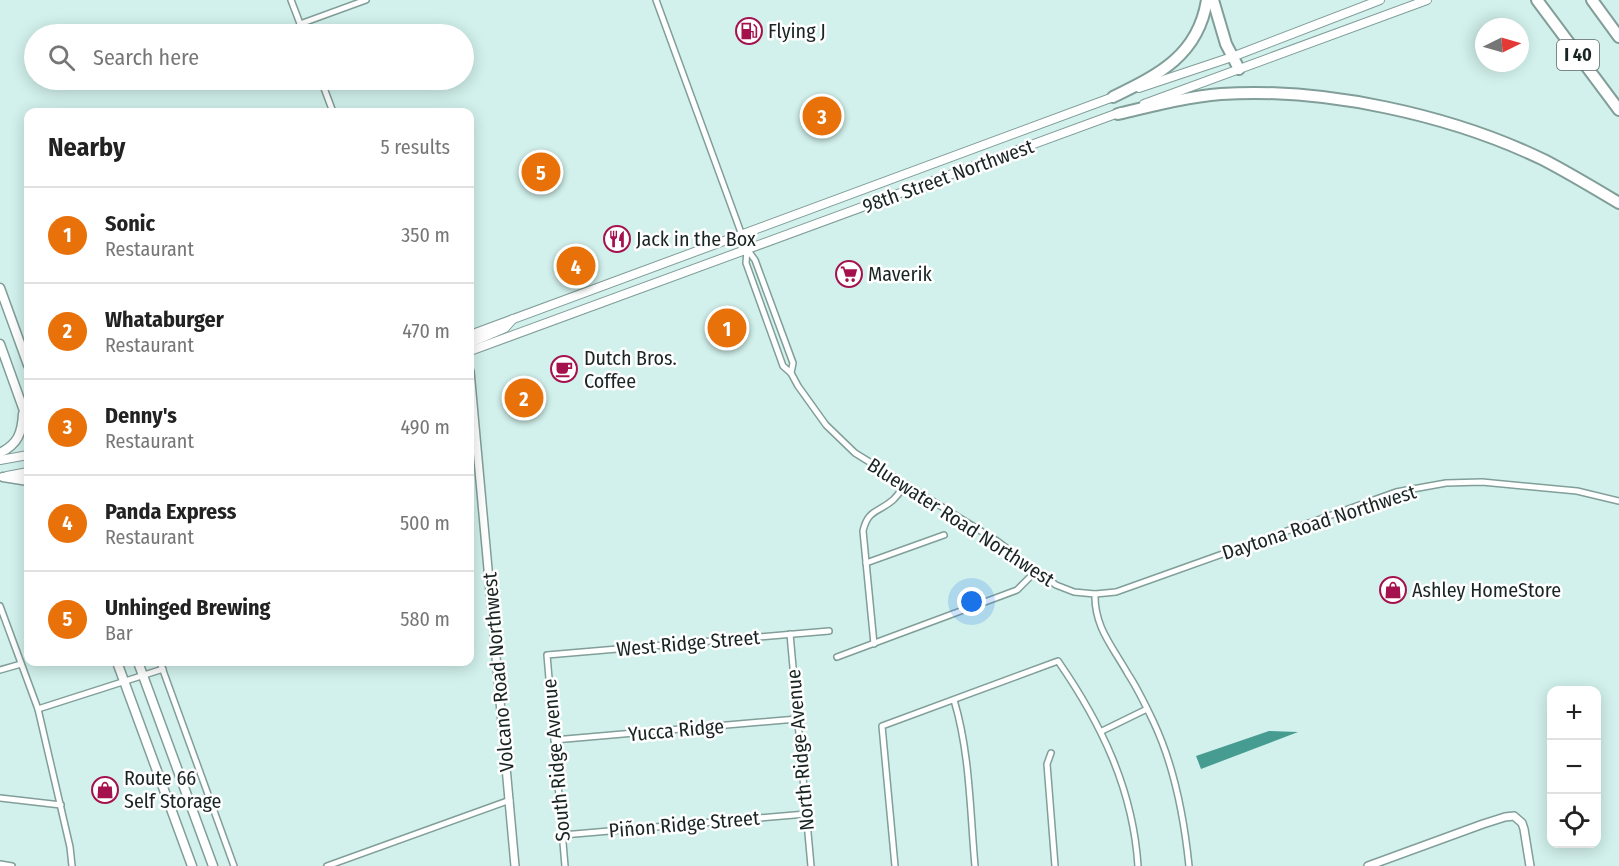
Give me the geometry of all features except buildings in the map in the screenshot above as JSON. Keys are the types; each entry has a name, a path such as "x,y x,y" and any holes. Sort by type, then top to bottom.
{"highway":[{"path":"1113,97 1160,73 1182,54 1197,29 1207,0"},
{"path":"1213,0 1232,57 1239,69"},
{"name":"I 40","path":"1538,0 1619,110"},
{"name":"I 40","path":"1592,0 1619,36"},
{"path":"1118,114 1184,99 1222,94 1284,94 1367,104 1474,132 1542,159 1619,203"}],"main road":[{"name":"98th Street Northwest","path":"474,333 1113,97 1232,57 1380,0"},
{"name":"98th Street Northwest","path":"474,350 1427,0"},
{"path":"0,288 24,348"},
{"path":"474,341 505,328 514,318"},
{"path":"0,344 24,407 18,440 13,446 0,453"},
{"path":"0,460 24,456"},
{"path":"1,477 24,473"},
{"path":"1,477 24,480"},
{"path":"118,666 192,866"},
{"path":"139,666 213,866"}],"street":[{"path":"291,0 300,24 366,0"},
{"path":"656,0 747,249"},
{"path":"325,90 332,108"},
{"name":"Bluewater Road Northwest","path":"747,249 746,263 783,366 791,373 798,387 826,426 855,453 997,541 1056,585 1074,592 1095,594"},
{"name":"Bluewater Road Northwest","path":"747,249 755,260 793,363 791,373"},
{"name":"Volcano Road Northwest","path":"474,414 515,866"},
{"name":"Daytona Road Northwest","path":"1095,594 1116,592 1396,492 1446,483 1482,482 1577,491 1619,501"},
{"path":"873,644 863,531 865,521 872,512 884,507 895,498 906,484"},
{"path":"866,563 944,534"},
{"path":"837,657 1017,590 1036,571"},
{"path":"1095,594 1096,618 1102,633 1127,672 1162,742 1174,781 1184,827 1189,866"},
{"path":"0,606 38,709 61,805 72,866"},
{"name":"West Ridge Street","path":"547,655 829,631"},
{"name":"North Ridge Avenue","path":"790,634 811,866"},
{"name":"South Ridge Avenue","path":"547,655 566,866"},
{"path":"895,866 882,726 1058,661 1081,694 1102,731 1114,760 1125,790 1138,866"},
{"path":"0,670 21,664"},
{"path":"162,666 234,866"},
{"path":"38,709 163,669"},
{"path":"954,700 966,761 975,866"},
{"path":"1102,731 1147,709"},
{"name":"Yucca Ridge","path":"554,740 797,719"},
{"path":"1051,753 1047,764 1056,866"},
{"path":"0,798 61,805"},
{"path":"327,866 510,800"},
{"name":"Piñon Ridge Street","path":"563,835 806,814"},
{"path":"1368,866 1505,817 1514,816 1518,818 1524,829 1530,866"},
{"path":"0,864 12,866"}],"water":[{"path":"1269,731 1298,732 1201,769 1196,756"}],"place":[{"name":"Flying J","path":"749,31"},
{"name":"Denny's","path":"822,116"},
{"name":"Unhinged Brewing","path":"541,172"},
{"name":"Jack in the Box","path":"617,239"},
{"name":"Panda Express","path":"576,266"},
{"name":"Maverik","path":"849,274"},
{"name":"Sonic","path":"727,328"},
{"name":"Dutch Bros. Coffee","path":"564,369"},
{"name":"Whataburger","path":"524,398"},
{"name":"Ashley HomeStore","path":"1393,590"},
{"name":"Route 66 Self Storage","path":"105,790"}]}
